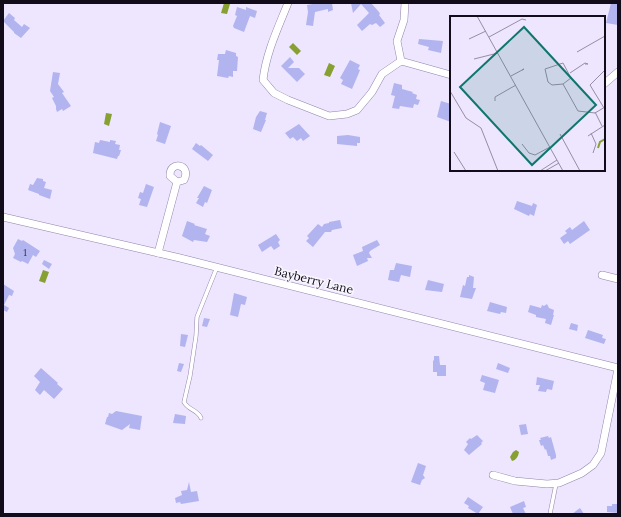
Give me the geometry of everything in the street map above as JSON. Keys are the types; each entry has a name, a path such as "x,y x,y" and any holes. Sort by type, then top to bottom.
{"street":[{"path":"288,3 269,52 264,71 263,80 274,93 329,116 347,114 357,110 372,92 382,74 401,61"},
{"path":"401,61 397,41 404,20 406,3"},
{"path":"401,61 450,75"},
{"path":"605,83 618,72"},
{"path":"158,253 177,182"},
{"name":"Bayberry Lane","path":"4,220 217,267 618,369"},
{"path":"602,275 618,279"},
{"path":"493,476 515,481 556,483 582,473 593,465 601,453 618,369"}],"lane":[{"path":"202,418 200,414 187,407 184,402 190,376 198,317 217,267"},
{"path":"550,514 556,483"}],"shaded area":[{"path":"224,3 230,4 227,14 221,13"},
{"path":"293,43 301,51 297,55 289,47"},
{"path":"329,63 335,66 330,77 324,75"},
{"path":"106,113 112,114 109,126 104,124"},
{"path":"43,270 49,272 45,283 39,281"},
{"path":"516,450 519,452 518,455 516,459 512,461 510,457"}],"building":[{"path":"332,3 333,10 328,12 328,9 315,12 313,26 306,25 308,12 307,5"},
{"path":"351,3 371,3 379,12 379,15 385,23 380,27 376,23 372,25 370,24 362,31 357,25 369,13 361,4 353,13"},
{"path":"611,3 618,3 618,25 606,23"},
{"path":"237,7 246,10 246,7 257,11 255,18 250,16 244,32 234,28 233,26 237,16 235,15"},
{"path":"9,13 22,27 24,24 30,28 21,38 3,21"},
{"path":"419,39 443,41 441,53 428,50 429,47 418,44"},
{"path":"226,50 236,53 236,56 238,57 237,71 233,71 233,77 229,76 228,78 217,76 219,60 217,60 218,54 225,54"},
{"path":"290,57 294,62 288,68 299,68 305,74 297,82 281,66"},
{"path":"350,60 360,65 358,69 360,70 352,89 341,84 343,80 340,78"},
{"path":"53,72 60,73 58,84 71,106 63,111 62,109 57,112 52,98 54,97 50,91"},
{"path":"394,83 402,85 402,89 413,92 412,93 417,95 416,99 420,100 418,105 414,104 413,108 400,106 399,109 392,108 395,96 391,95"},
{"path":"441,101 450,104 450,122 437,117"},
{"path":"260,111 267,113 261,132 253,129 256,117"},
{"path":"160,122 171,126 165,144 156,141"},
{"path":"299,124 310,136 303,141 301,138 297,141 293,137 290,139 285,133"},
{"path":"348,135 360,137 360,143 357,143 357,146 337,144 337,136"},
{"path":"100,140 110,142 110,140 116,141 115,144 120,145 119,150 121,150 117,159 93,153 95,142 99,143"},
{"path":"196,143 200,146 201,145 213,155 208,161 192,149"},
{"path":"37,178 43,179 43,181 46,182 44,188 52,190 50,199 28,190 30,184 33,185"},
{"path":"146,184 154,187 147,207 139,205 141,199 138,198 140,192 143,193"},
{"path":"204,186 212,190 207,203 205,202 203,207 196,203 199,198 197,198"},
{"path":"517,201 532,206 533,203 537,205 534,216 530,214 529,216 514,209"},
{"path":"340,220 342,228 332,230 331,232 325,232 313,247 306,241 309,238 307,236 318,224 322,227 324,224 329,222"},
{"path":"187,221 207,229 205,234 210,236 207,242 194,240 193,242 182,236"},
{"path":"584,221 590,230 570,244 568,241 564,244 560,238 567,233 565,231 570,227 572,230"},
{"path":"276,234 280,240 278,242 280,246 274,250 271,246 262,252 258,245"},
{"path":"18,239 23,240 40,251 36,257 33,255 28,264 13,258 15,254 13,248"},
{"path":"377,240 380,245 369,253 372,258 367,258 368,261 357,266 353,255 363,251 362,247"},
{"path":"44,260 52,264 49,269 42,264"},
{"path":"396,263 412,266 410,277 401,275 399,282 388,280 390,270 394,270"},
{"path":"469,275 474,277 473,288 476,288 472,299 460,297 463,285 465,286"},
{"path":"428,280 444,284 442,292 425,290"},
{"path":"3,284 14,291 12,296 9,295 4,305 9,308 7,312 3,310"},
{"path":"234,293 247,297 245,305 241,304 238,317 230,315"},
{"path":"490,302 507,307 506,313 501,312 500,314 487,311"},
{"path":"547,304 549,308 554,310 551,325 545,323 546,319 536,317 536,315 528,312 530,305 541,308 542,305 544,306"},
{"path":"204,318 210,319 207,327 202,326"},
{"path":"571,323 578,325 577,331 569,329"},
{"path":"588,330 603,335 602,338 606,339 604,344 585,338"},
{"path":"181,334 188,335 185,347 180,346"},
{"path":"434,356 439,356 440,365 446,365 446,376 437,376 437,372 433,372"},
{"path":"179,363 184,364 181,372 177,371"},
{"path":"498,363 510,368 508,373 496,369"},
{"path":"41,368 63,389 54,399 44,390 40,395 35,390 40,382 34,376"},
{"path":"482,375 499,380 495,393 483,390 485,383 480,381"},
{"path":"537,377 554,381 552,390 547,389 546,392 538,391 540,385 536,385"},
{"path":"116,411 142,416 140,430 129,428 130,424 122,430 105,424 109,413 112,414"},
{"path":"175,414 186,416 185,424 173,423"},
{"path":"526,424 528,434 521,435 519,425"},
{"path":"477,435 483,441 481,443 482,444 469,455 464,450 468,444 466,442 470,438 471,439"},
{"path":"548,436 549,438 551,437 556,455 556,458 551,460 546,449 545,450 543,445 541,446 539,440 541,440 540,438"},
{"path":"418,463 426,466 423,475 425,478 422,480 420,485 411,482"},
{"path":"189,482 191,492 197,491 199,501 181,504 180,502 176,503 175,498 182,495 181,491 187,490"},
{"path":"468,497 483,507 478,514 468,508 469,506 464,503"},
{"path":"524,501 526,507 523,508 526,514 513,514 510,507"},
{"path":"612,504 618,504 618,513 607,512 607,506 612,506"},
{"path":"580,508 584,514 572,514"}]}
